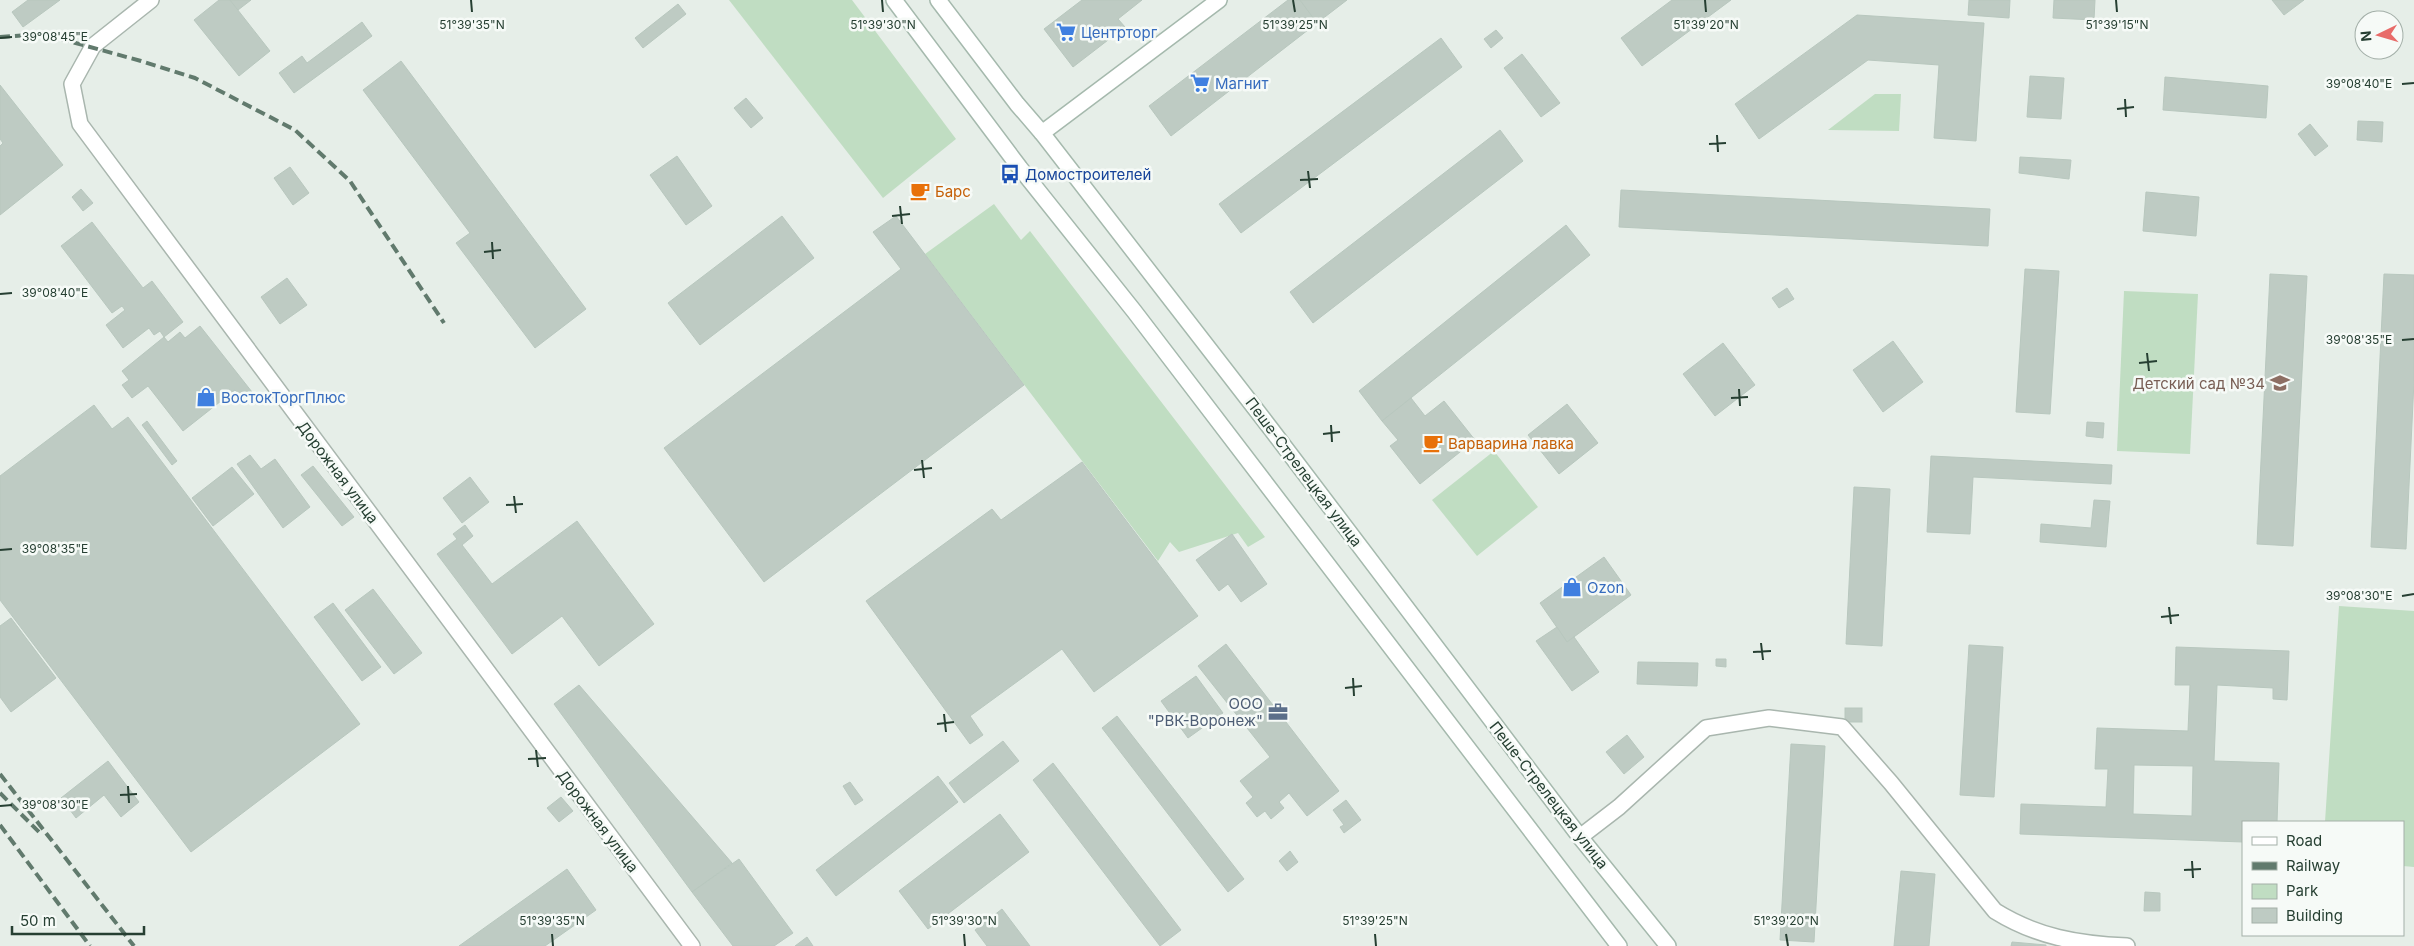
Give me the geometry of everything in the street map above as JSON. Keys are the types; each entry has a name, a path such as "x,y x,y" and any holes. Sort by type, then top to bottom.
{"main road":[{"name":"Дорожная улица","path":"151,0 93,46 72,84 80,124 692,946"},
{"path":"894,0 1020,168 1134,311 1619,946"},
{"name":"Пеше-Стрелецкая улица","path":"938,0 1288,452 1580,837 1668,946"},
{"path":"1042,134 1219,0"},
{"path":"1580,837 1619,807 1706,728 1769,718 1842,728 1891,783 1995,911 2017,924 2060,939 2127,946"}],"green space":[{"path":"729,0 852,0 956,139 883,198"},
{"path":"1875,94 1901,94 1899,131 1828,130"},
{"path":"994,204 1021,240 1030,231 1265,537 1248,547 1238,533 1179,552 1170,542 1158,561 925,254"},
{"path":"2124,291 2198,294 2190,454 2117,451"},
{"path":"1494,451 1538,507 1477,556 1432,500"},
{"path":"2339,606 2414,611 2414,867 2404,866 2404,821 2325,821"}],"building":[{"path":"28,0 60,0 23,27 12,12"},
{"path":"219,0 230,0 270,51 239,76 194,20"},
{"path":"230,0 251,0 238,10"},
{"path":"1082,0 1142,0 1118,19 1125,27 1073,67 1044,29"},
{"path":"1288,0 1300,0 1317,23 1171,136 1149,106"},
{"path":"1300,0 1347,0 1317,23"},
{"path":"1672,0 1731,0 1642,66 1621,38"},
{"path":"1969,0 2010,0 2009,18 1968,15"},
{"path":"2054,0 2095,0 2094,20 2053,18"},
{"path":"2272,0 2304,0 2284,15"},
{"path":"678,4 686,14 643,48 635,38"},
{"path":"1857,15 1984,23 1976,141 1934,138 1939,65 1868,60 1759,139 1735,104"},
{"path":"362,22 372,36 294,93 279,73 302,56 307,63"},
{"path":"1496,30 1503,38 1491,48 1484,39"},
{"path":"1441,38 1462,67 1241,233 1219,204"},
{"path":"1522,54 1560,103 1541,117 1504,68"},
{"path":"401,61 586,309 535,348 456,243 470,233 363,90"},
{"path":"2030,76 2064,78 2061,119 2027,117"},
{"path":"2165,77 2268,86 2266,118 2163,110"},
{"path":"0,85 63,165 0,215 0,146 3,143 0,139"},
{"path":"746,98 763,118 751,128 734,108"},
{"path":"2358,121 2383,122 2382,142 2357,140"},
{"path":"2310,124 2328,146 2315,156 2298,134"},
{"path":"1500,130 1523,161 1313,323 1290,292"},
{"path":"677,156 712,206 686,225 650,175"},
{"path":"2020,157 2071,160 2069,179 2019,173"},
{"path":"290,167 309,193 293,205 274,178"},
{"path":"81,189 93,203 83,211 72,197"},
{"path":"1621,190 1990,209 1988,246 1619,227"},
{"path":"2146,192 2199,197 2196,236 2143,231"},
{"path":"782,216 814,258 700,345 668,303"},
{"path":"896,216 1024,385 764,582 664,448 901,269 873,232"},
{"path":"92,222 143,288 152,281 183,322 164,337 160,331 154,335 149,328 123,348 106,325 125,310 122,306 112,313 61,246"},
{"path":"1566,225 1590,255 1382,421 1359,391"},
{"path":"2025,269 2059,271 2050,414 2016,412"},
{"path":"2270,274 2307,276 2293,546 2257,544"},
{"path":"2384,274 2414,275 2414,381 2406,549 2371,547"},
{"path":"287,278 307,305 280,324 261,297"},
{"path":"1787,288 1794,299 1779,308 1772,298"},
{"path":"200,326 252,392 243,399 235,390 183,431 148,386 132,398 122,385 129,380 122,371 164,337 168,342 180,332 185,338"},
{"path":"1893,341 1923,382 1883,412 1853,370"},
{"path":"1723,343 1755,385 1715,416 1683,374"},
{"name":"Варварина лавка","path":"1411,398 1425,416 1444,401 1475,440 1420,484 1390,446 1398,440 1382,421"},
{"path":"1567,404 1598,443 1559,474 1528,435"},
{"path":"94,405 112,429 128,417 360,724 191,852 0,600 0,476"},
{"path":"147,421 177,461 172,465 142,425"},
{"path":"2087,422 2104,423 2103,438 2086,436"},
{"path":"250,455 261,469 275,459 310,507 283,528 237,464"},
{"path":"1931,456 2112,465 2111,484 1973,477 1970,534 1927,532"},
{"path":"1082,462 1198,616 1094,692 1062,649 970,716 983,735 970,744 866,601 992,509 1001,520"},
{"path":"313,466 354,517 342,526 301,475"},
{"path":"232,467 254,494 213,526 192,498"},
{"path":"470,477 489,502 462,523 443,498"},
{"path":"1854,487 1890,489 1882,646 1846,644"},
{"path":"2094,500 2110,501 2106,547 2040,542 2041,524 2091,528"},
{"path":"577,521 654,624 599,666 562,616 512,654 437,554 457,539 453,534 465,525 473,536 462,545 492,584"},
{"path":"1232,534 1267,584 1241,602 1228,584 1219,591 1196,560"},
{"path":"1604,557 1631,595 1567,642 1540,603"},
{"path":"373,589 422,653 394,674 345,610"},
{"path":"333,603 381,667 362,681 314,617"},
{"path":"11,618 56,678 11,712 0,697 0,626"},
{"path":"1557,627 1567,642 1574,637 1599,672 1572,691 1536,641"},
{"path":"1226,644 1339,791 1307,816 1289,793 1279,802 1284,808 1271,819 1265,811 1257,817 1246,803 1253,797 1240,781 1270,757 1198,666"},
{"path":"1969,645 2003,647 1994,797 1960,795"},
{"path":"2176,647 2289,651 2287,700 2273,699 2273,688 2217,685 2214,761 2279,763 2277,821 2242,821 2242,842 2020,834 2021,804 2106,807 2108,769 2095,769 2097,728 2188,731 2190,685 2175,685","holes":["2134,765 2193,766 2192,816 2133,814"]},
{"path":"1716,659 1726,659 1726,667 1716,666"},
{"path":"1638,662 1698,663 1697,686 1637,684"},
{"path":"1196,676 1223,713 1188,738 1161,701"},
{"path":"579,685 732,863 692,892 554,704"},
{"path":"1845,708 1862,708 1862,722 1845,722"},
{"path":"1117,716 1244,879 1228,892 1102,728"},
{"path":"1627,735 1644,757 1624,774 1606,752"},
{"path":"1003,741 1019,761 964,803 949,783"},
{"path":"1791,744 1825,746 1814,942 1780,940"},
{"path":"108,761 139,802 121,817 104,795 76,818 61,798"},
{"path":"1053,763 1181,930 1160,946 1033,780"},
{"path":"938,776 958,802 836,896 816,870"},
{"path":"850,782 863,800 855,805 843,786"},
{"path":"561,797 573,811 559,822 547,808"},
{"path":"1346,800 1361,820 1344,833 1340,827 1344,825 1333,810"},
{"path":"1000,814 1029,852 928,929 899,891"},
{"path":"1290,851 1298,862 1287,871 1279,861"},
{"path":"739,859 793,933 774,946 733,946 692,892"},
{"path":"567,869 596,910 545,946 459,946"},
{"path":"1901,871 1935,874 1929,946 1894,946"},
{"path":"2145,892 2160,893 2160,911 2144,911"},
{"path":"1002,909 1030,946 987,946 975,930"},
{"path":"807,937 813,946 795,946"},
{"path":"2012,942 2046,945 2046,946 2011,946"}],"railway":[{"path":"0,37 43,34 195,78 295,130 350,181 444,323"},
{"path":"0,774 134,946"},
{"path":"0,793 40,833"},
{"path":"0,825 90,946"}],"place":[{"name":"Центрторг","path":"1066,32"},
{"name":"Магнит","path":"1200,83"},
{"name":"Домостроителей","path":"1010,174"},
{"name":"Барс","path":"920,191"},
{"name":"Детский сад №34","path":"2280,383"},
{"name":"ВостокТоргПлюс","path":"206,397"},
{"name":"Варварина лавка","path":"1433,443"},
{"name":"Ozon","path":"1572,587"},
{"name":"ООО \"РВК-Воронеж\"","path":"1278,712"}]}
